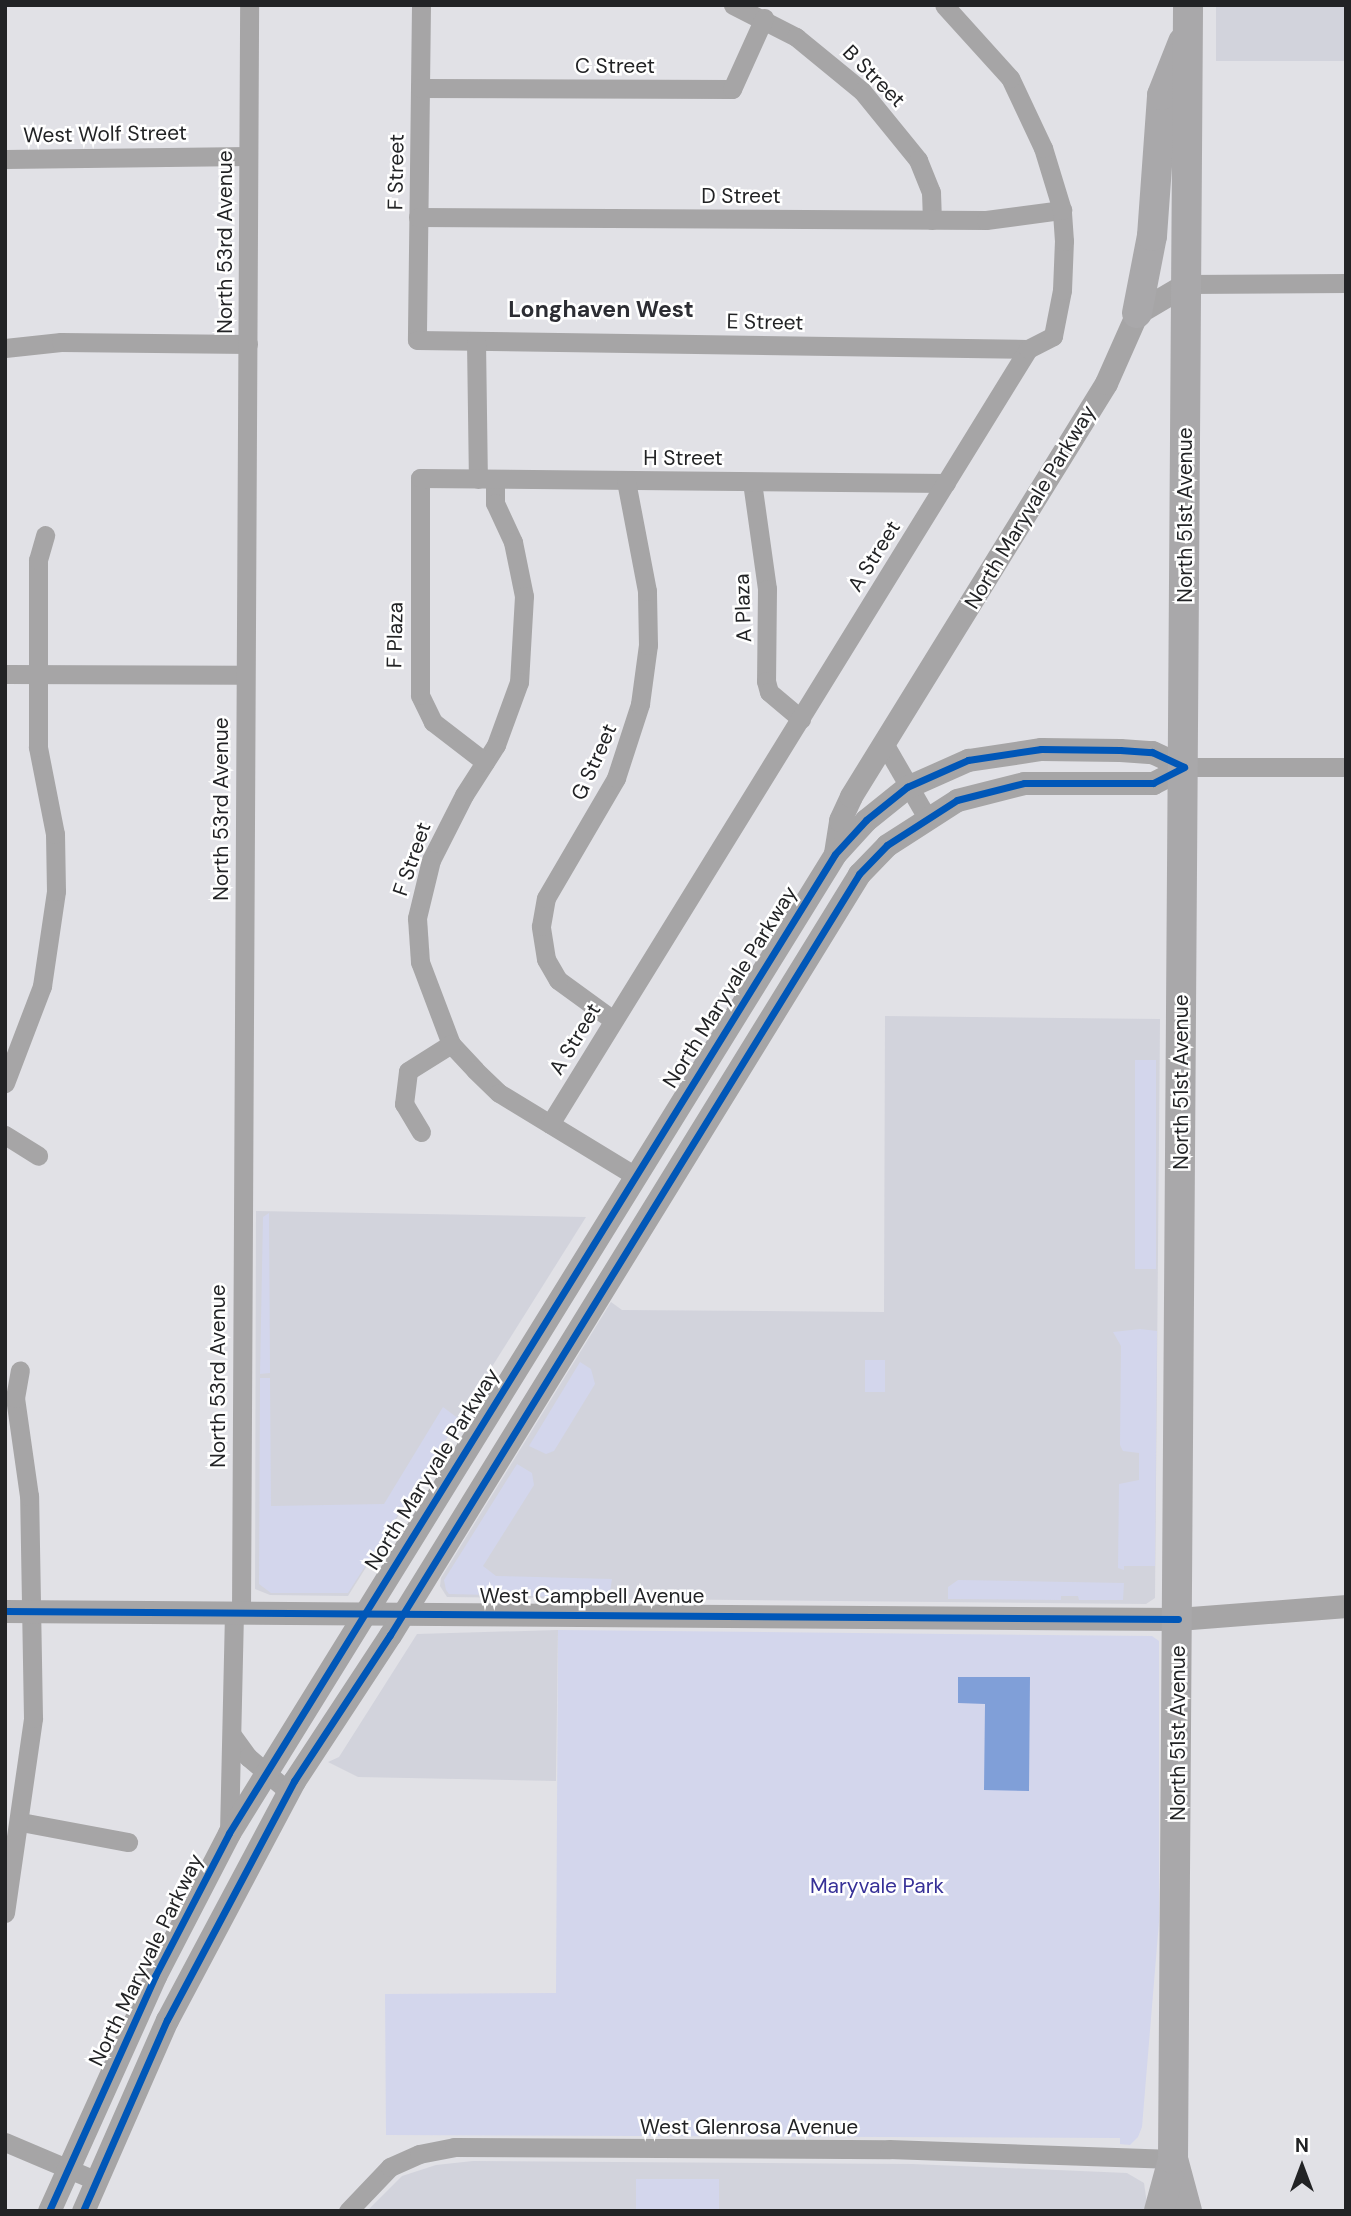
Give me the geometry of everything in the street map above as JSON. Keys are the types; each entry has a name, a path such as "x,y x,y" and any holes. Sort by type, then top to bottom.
{"main road":[{"name":"North 51st Avenue","path":"1159,2211 1173,2160 1188,17"},
{"path":"1137,313 1152,236 1162,94 1188,17"},
{"name":"North 51st Avenue","path":"1173,2160 1187,2211"}],"street":[{"name":"North 53rd Avenue","path":"229,1833 237,1612 249,5"},
{"name":"F Street","path":"417,340 421,5"},
{"name":"B Street","path":"733,5 764,18 831,64 890,123 927,178 932,220"},
{"name":"A Street","path":"550,1124 1028,348 1052,336 1059,316 1064,262 1062,210 1043,148 1020,96 990,52 944,5"},
{"name":"C Street","path":"420,88 732,89 764,18"},
{"name":"West Wolf Street","path":"5,159 248,156"},
{"name":"D Street","path":"418,216 932,220 1026,217 1062,210"},
{"path":"1137,313 1186,284 1346,283"},
{"name":"North Maryvale Parkway","path":"835,854 840,820 1106,383 1137,313"},
{"name":"E Street","path":"417,340 1028,348"},
{"name":"F Street","path":"477,341 487,480 519,566 525,626 519,682 510,716 431,860 417,918 420,962 451,1044 499,1093 635,1175"},
{"path":"5,348 61,342 248,344"},
{"name":"H Street","path":"419,478 946,483"},
{"name":"F Plaza","path":"419,478 419,695 433,722 485,762"},
{"name":"G Street","path":"613,1020 558,980 547,960 541,926 546,898 617,778 640,704 648,645 647,591 626,481"},
{"name":"A Plaza","path":"752,482 767,589 766,681 769,692 801,719"},
{"path":"5,1083 42,986 57,891 55,834 38,747 38,561 45,535"},
{"path":"5,674 245,675"},
{"path":"885,745 926,816"},
{"name":"North Maryvale Parkway","path":"49,2211 66,2168 155,1976 229,1833 835,854 866,820 907,787 968,760 1041,749 1152,752 1184,767"},
{"path":"83,2211 167,2020 288,1791 403,1613 569,1338 842,897 873,858 926,816 957,800 1024,783 1153,783 1184,767 1346,767"},
{"path":"421,1132 404,1104 408,1072 451,1044"},
{"path":"5,1135 38,1156"},
{"path":"531,1343 569,1338"},
{"path":"5,1913 21,1822 33,1725 28,1477 15,1398 20,1370"},
{"path":"449,1537 465,1484 490,1441 484,1419"},
{"name":"West Campbell Avenue","path":"5,1611 1178,1619 1346,1606"},
{"path":"232,1735 265,1771 288,1791"},
{"path":"21,1822 128,1842"},
{"path":"5,2142 95,2180"},
{"name":"West Glenrosa Avenue","path":"348,2211 390,2167 419,2154 454,2147 889,2149 1173,2160"}],"shaded area":[{"path":"1216,5 1346,5 1346,61 1216,61"},
{"path":"885,1016 1160,1019 1155,1598 1146,1604 447,1597 440,1586 441,1578 611,1302 622,1310 884,1312"},
{"path":"256,1211 586,1217 348,1596 270,1595 255,1589"},
{"path":"558,1630 556,1781 358,1777 328,1762 339,1757 417,1634"},
{"path":"473,2161 912,2164 1127,2173 1144,2183 1148,2211 367,2211 402,2176 436,2165"}],"green space":[{"path":"1135,1060 1156,1060 1156,1269 1135,1269"},
{"path":"269,1213 270,1373 260,1374 263,1217"},
{"path":"1140,1329 1157,1331 1155,1566 1124,1566 1124,1570 1118,1568 1119,1484 1139,1480 1139,1453 1123,1451 1120,1445 1121,1346 1113,1332"},
{"path":"865,1360 885,1360 885,1392 865,1392"},
{"path":"580,1362 591,1369 595,1384 554,1451 546,1454 529,1446"},
{"path":"260,1378 270,1378 271,1506 384,1504 443,1407 459,1419 348,1593 271,1593 259,1584"},
{"path":"517,1464 532,1473 534,1485 483,1566 496,1576 612,1579 609,1598 449,1594 446,1590 444,1580"},
{"path":"958,1580 1124,1583 1123,1600 1079,1600 1078,1596 1061,1596 1061,1600 948,1599 948,1587"},
{"name":"Maryvale Park","path":"558,1630 1152,1636 1159,1641 1159,1922 1142,2127 1138,2137 1130,2145 1120,2144 1120,2138 386,2135 385,1994 556,1993"},
{"path":"636,2179 719,2179 719,2211 636,2211"}],"water":[{"path":"958,1677 1030,1677 1029,1791 984,1790 985,1704 958,1703"}],"cycle path":[{"path":"49,2211 155,1976 229,1833 835,854 866,820 907,787 968,760 1041,749 1120,750 1152,752 1184,767"},
{"path":"83,2211 167,2020 294,1781 390,1635 859,874 887,845 957,800 1024,783 1153,783 1184,767"},
{"path":"5,1611 1178,1619"}],"district":[{"name":"Longhaven West","path":"601,309"}]}
